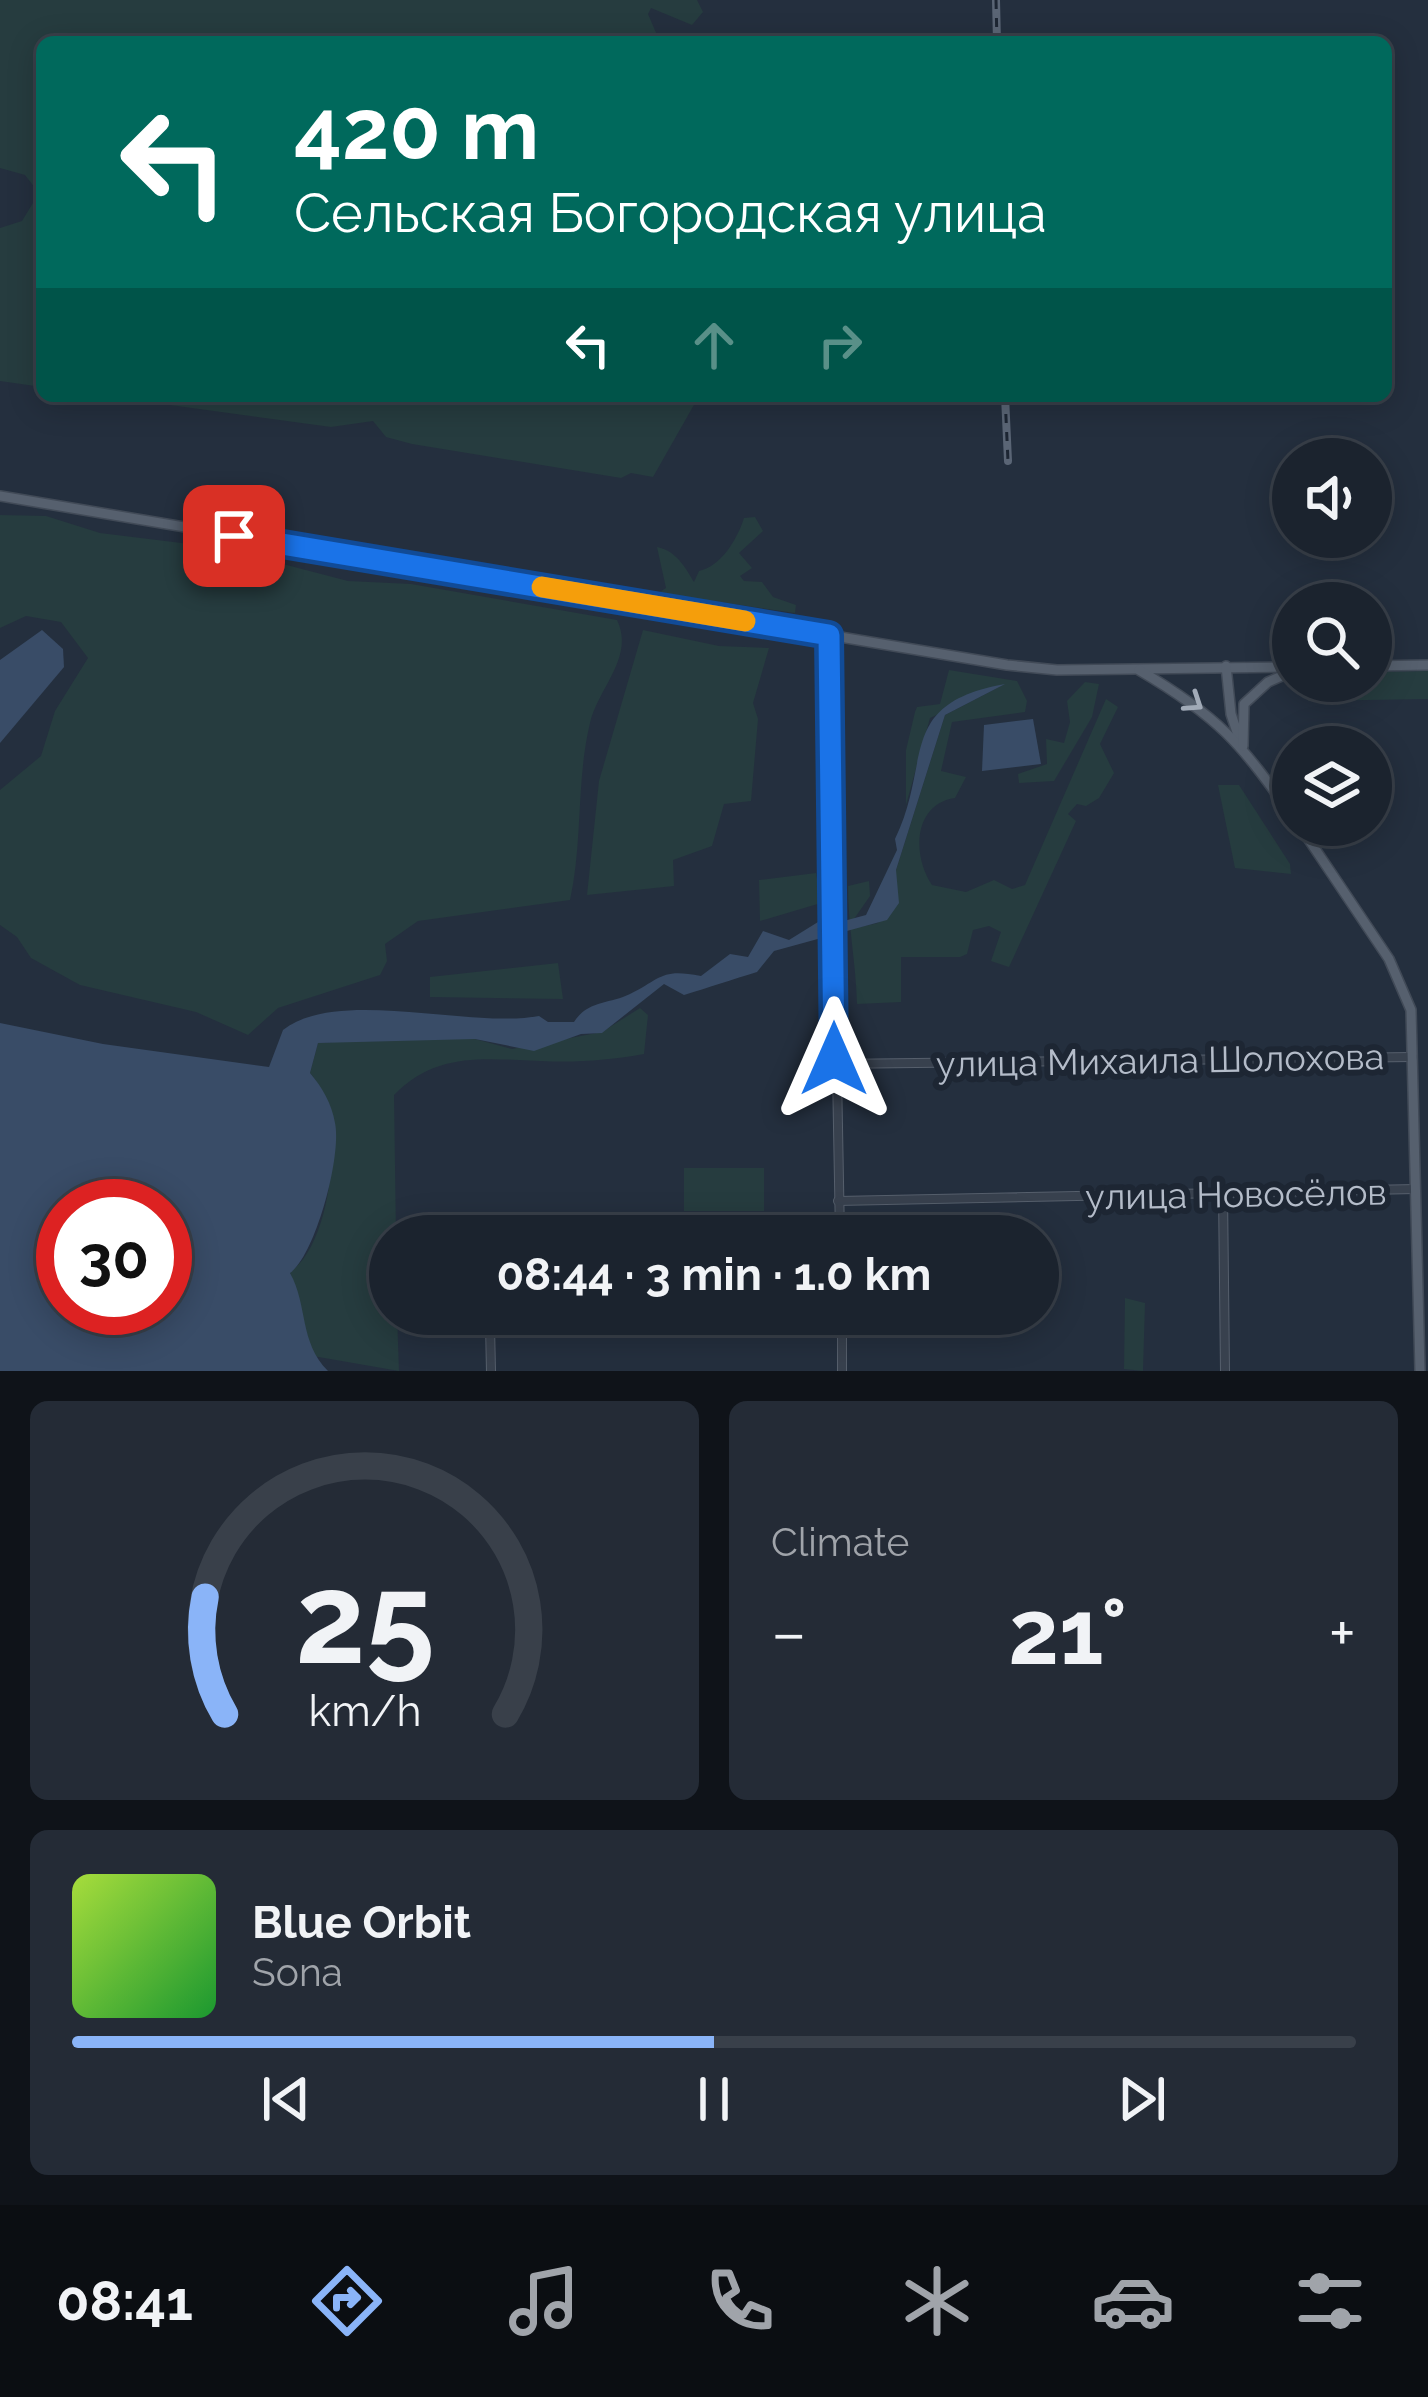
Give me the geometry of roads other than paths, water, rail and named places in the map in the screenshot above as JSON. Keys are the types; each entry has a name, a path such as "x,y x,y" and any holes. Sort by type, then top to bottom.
{"main road":[{"path":"0,496 1043,670 1272,668"},
{"path":"1392,666 1428,665"},
{"path":"1226,666 1231,714 1243,746"},
{"path":"1139,669 1203,707 1243,746 1272,787"},
{"path":"1243,746 1244,704 1272,680"},
{"path":"1312,846 1389,959 1411,1010 1420,1371"}],"street":[{"path":"829,635 838,1215"},
{"name":"улица Михаила Шолохова","path":"834,1064 1414,1057"},
{"name":"улица Новосёлов","path":"838,1201 1418,1189"},
{"path":"1223,1193 1225,1371"},
{"path":"490,1335 491,1371"},
{"path":"842,1335 842,1371"}],"water":[{"path":"42,630 63,649 64,667 0,743 0,660"},
{"path":"1005,684 945,715 896,870 899,903 887,920 774,951 757,972 684,995 664,984 602,1033 581,1034 534,1051 475,1039 318,1043 310,1073 334,1116 334,1158 317,1227 290,1273 312,1348 328,1371 0,1371 0,1023 103,1044 269,1067 283,1030 307,1018 336,1012 539,1016 548,1022 574,1022 593,1006 630,994 662,976 701,976 730,954 748,957 763,931 789,940 818,922 825,926 866,915 897,850 895,839 923,740 932,721 970,693"},
{"path":"1033,719 1041,764 982,771 984,725"}],"railway":[{"path":"996,0 997,36"},
{"path":"1005,402 1008,461"}]}
